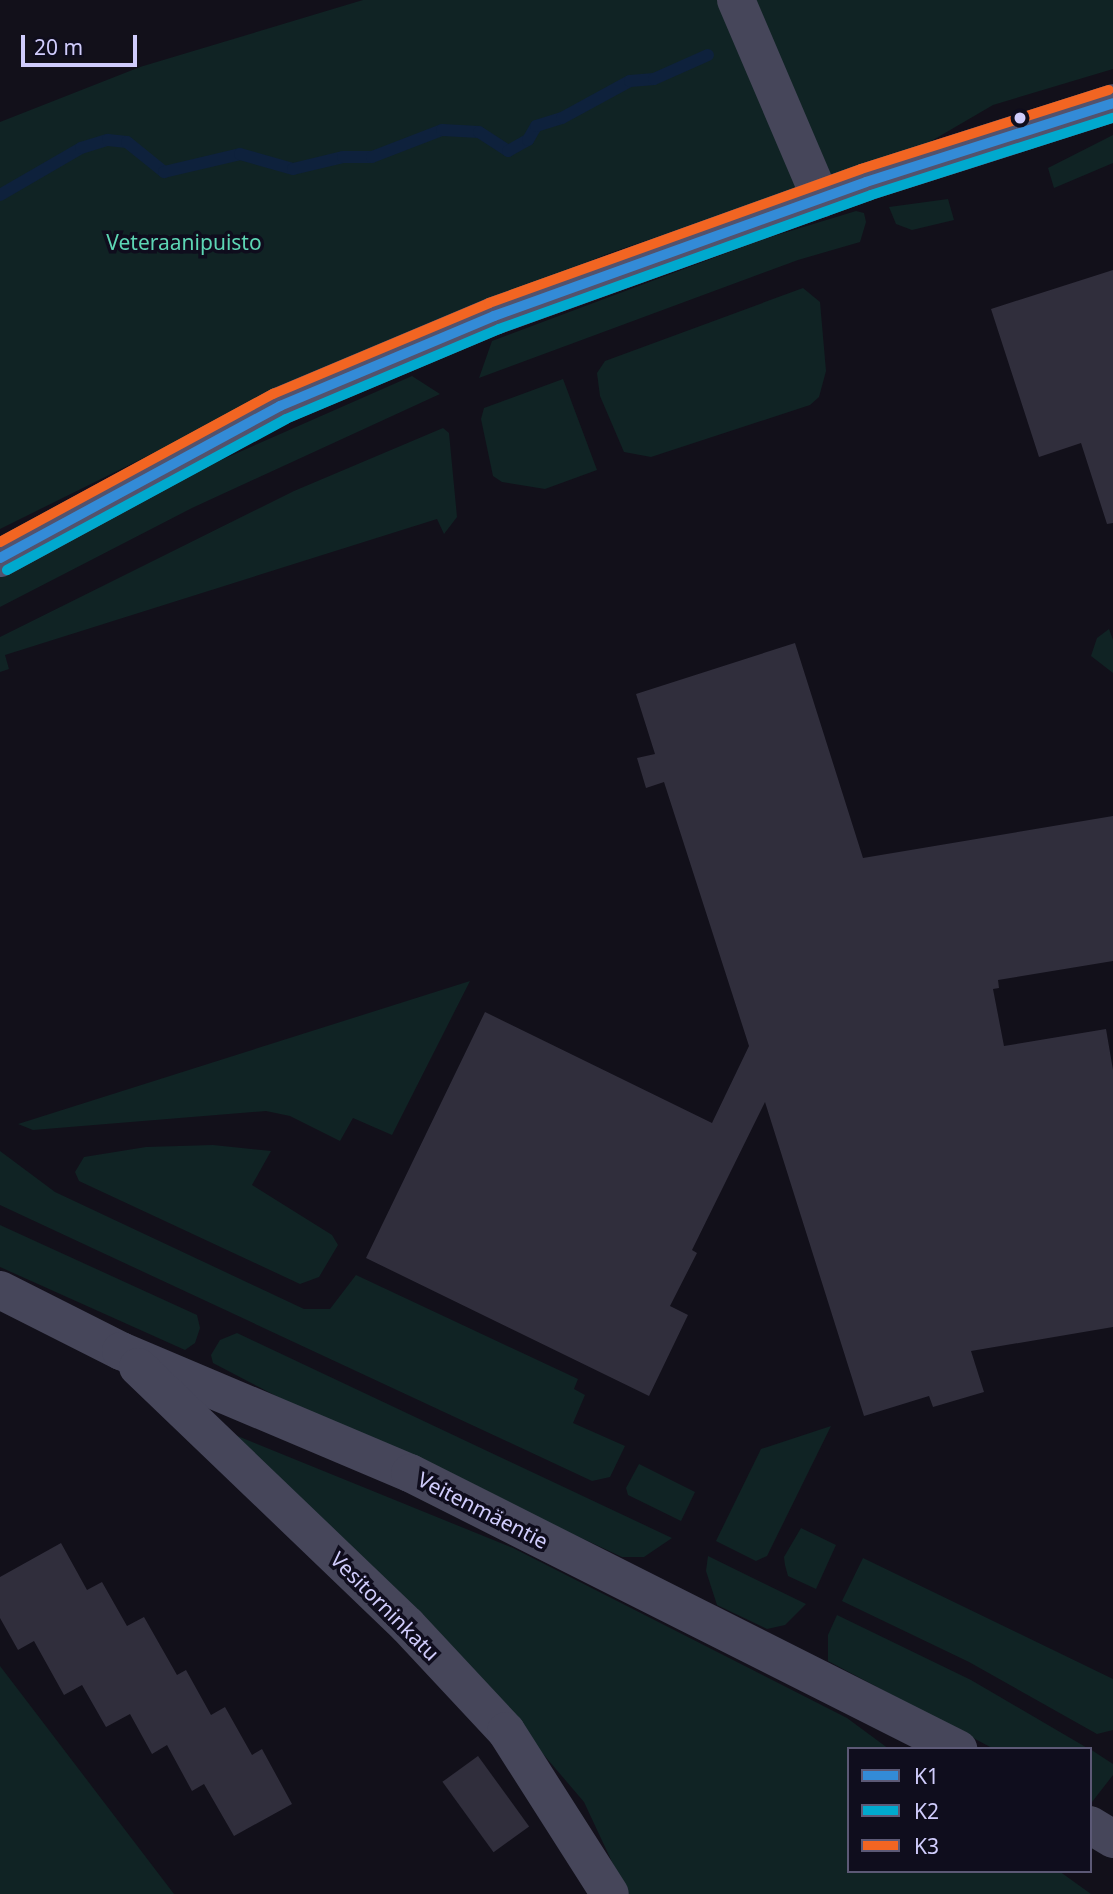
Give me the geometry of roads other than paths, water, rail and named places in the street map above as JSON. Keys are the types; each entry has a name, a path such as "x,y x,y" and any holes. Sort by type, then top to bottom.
{"street":[{"path":"736,0 821,199"},
{"path":"0,558 280,406 494,316 821,199 1113,103"},
{"name":"Veitenmäentie","path":"0,1290 121,1351 410,1473 954,1747"},
{"name":"Vesitorninkatu","path":"121,1351 407,1625 506,1731 610,1894"},
{"path":"1092,1826 1113,1839"}],"waterway":[{"path":"0,195 81,148 108,140 127,142 164,172 240,154 293,169 343,157 372,157 442,130 479,132 508,151 528,140 536,126 562,118 630,81 654,79 708,55"}],"park label":[{"name":"Veteraanipuisto","path":"184,242"}]}
